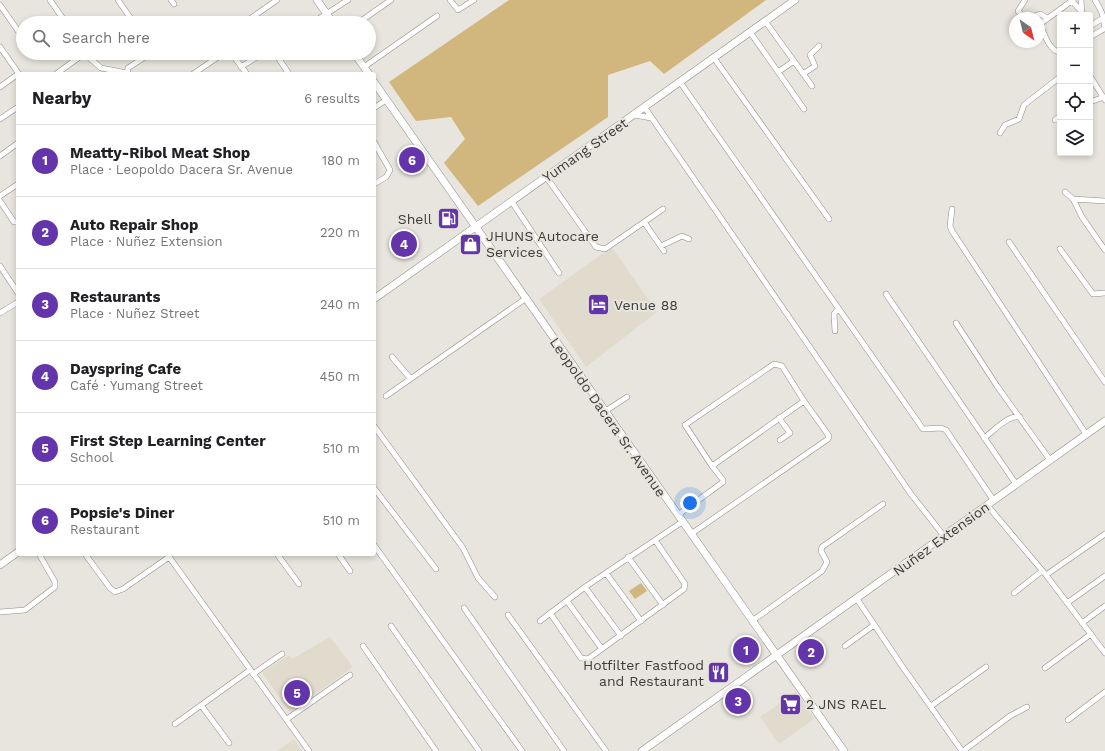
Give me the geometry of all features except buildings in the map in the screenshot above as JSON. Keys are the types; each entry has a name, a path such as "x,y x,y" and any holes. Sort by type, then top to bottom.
{"main road":[{"path":"317,0 327,14"},
{"name":"Yumang Street","path":"376,299 795,0"},
{"path":"359,60 367,72"},
{"name":"Leopoldo Dacera Sr. Avenue","path":"376,85 604,412 844,751"},
{"name":"Nuñez Extension","path":"642,751 1105,421"},
{"path":"0,565 16,553"}],"street":[{"path":"50,0 61,16"},
{"path":"118,0 129,16"},
{"path":"254,16 277,0"},
{"path":"324,16 348,0"},
{"path":"368,16 391,0"},
{"path":"450,0 458,10 474,0"},
{"path":"1019,12 1018,11 1026,0"},
{"path":"1047,18 1072,0 1080,12"},
{"path":"1081,0 1081,12"},
{"path":"1093,34 1104,29 1104,17 1095,0"},
{"path":"0,5 16,28"},
{"path":"376,59 437,16"},
{"path":"1093,24 1104,17"},
{"path":"765,21 812,86"},
{"path":"750,32 804,109"},
{"path":"1045,35 1051,46 1057,51"},
{"path":"803,74 815,66 810,55 819,46"},
{"path":"0,47 2,53 17,72"},
{"path":"714,58 829,220"},
{"path":"59,72 76,60"},
{"path":"92,60 101,68 118,72"},
{"path":"127,72 128,68 140,60"},
{"path":"196,72 214,60"},
{"path":"236,60 245,72"},
{"path":"241,68 253,60"},
{"path":"280,60 288,72"},
{"path":"364,67 374,60"},
{"path":"778,72 794,61"},
{"path":"0,87 16,76"},
{"path":"1000,133 1005,125 1020,119 1024,105 1057,79"},
{"path":"1093,81 1104,99 1093,101"},
{"path":"680,82 923,429 941,428 946,430 990,503 1105,653"},
{"path":"376,107 386,100"},
{"path":"0,119 16,108"},
{"path":"645,108 911,494 944,536"},
{"path":"635,115 651,118"},
{"path":"0,156 16,144"},
{"path":"376,146 390,170 386,177 376,183"},
{"path":"547,178 596,247 605,249 663,209"},
{"path":"0,196 16,185"},
{"path":"1065,192 1074,199 1085,222 1105,250"},
{"path":"1074,199 1105,201"},
{"path":"0,201 14,222 16,222"},
{"path":"512,202 559,273"},
{"path":"952,209 950,226 952,231 1086,434"},
{"path":"644,222 662,249 682,236 689,239"},
{"path":"1009,242 1105,382"},
{"path":"1060,249 1093,294 1105,293"},
{"path":"0,266 16,290"},
{"path":"886,294 1016,484"},
{"path":"386,396 525,299"},
{"path":"0,313 16,303"},
{"path":"835,331 834,314 838,309"},
{"path":"956,323 997,386 1020,416 1050,460"},
{"path":"392,357 410,378"},
{"path":"678,515 723,482 685,425 774,364 782,366 804,401 829,436 828,439 691,534"},
{"path":"604,412 627,397"},
{"path":"712,466 804,401"},
{"path":"984,438 1008,419 1015,416 1020,416"},
{"path":"779,418 790,433 780,440"},
{"path":"376,429 463,548 478,578 495,597"},
{"path":"376,491 436,569"},
{"path":"752,621 822,571 827,562 821,550 822,546 883,504"},
{"path":"540,621 585,587 682,522"},
{"path":"1014,593 1105,534"},
{"path":"550,613 581,658 588,659 682,591 684,584 655,540"},
{"path":"376,548 522,751"},
{"path":"0,612 16,612 25,610 55,586 55,582 40,556"},
{"path":"86,556 110,588 115,592 123,589 167,556"},
{"path":"169,556 309,751"},
{"path":"278,556 299,584"},
{"path":"339,556 350,571"},
{"path":"628,558 663,605"},
{"path":"606,573 640,621"},
{"path":"1067,603 1105,576"},
{"path":"585,587 621,636"},
{"path":"857,599 962,751 1005,720 1027,707"},
{"path":"567,601 602,649"},
{"path":"1082,623 1105,606"},
{"path":"464,608 564,751"},
{"path":"508,615 606,751"},
{"path":"845,646 874,625"},
{"path":"391,626 479,751"},
{"path":"1046,668 1091,634"},
{"path":"363,646 436,751"},
{"path":"175,724 201,705 282,654"},
{"path":"931,706 986,667"},
{"path":"287,719 350,675"},
{"path":"1068,720 1105,692"},
{"path":"201,705 229,743"}],"shaded area":[{"path":"509,0 766,0 664,74 650,61 608,75 608,117 478,206 444,163 465,139 451,117 416,121 389,82"},
{"name":"Venue 88","path":"612,247 657,312 586,367 539,299"},
{"path":"641,583 647,591 635,599 629,591"},
{"path":"330,637 353,667 290,712 262,673 289,655 292,659"},
{"path":"796,692 814,719 779,744 760,717"},
{"path":"294,739 302,751 277,751 280,749"}],"place":[{"name":"Popsie's Diner","path":"412,160"},
{"name":"Shell","path":"448,219"},
{"name":"Dayspring Cafe","path":"404,244"},
{"name":"JHUNS Autocare Services","path":"471,244"},
{"name":"Venue 88","path":"598,305"},
{"name":"Meatty-Ribol Meat Shop","path":"746,650"},
{"name":"Auto Repair Shop","path":"811,652"},
{"name":"Hotfilter Fastfood and Restaurant","path":"719,673"},
{"name":"First Step Learning Center","path":"297,693"},
{"name":"Restaurants","path":"738,701"},
{"name":"2 JNS RAEL","path":"791,704"}]}
